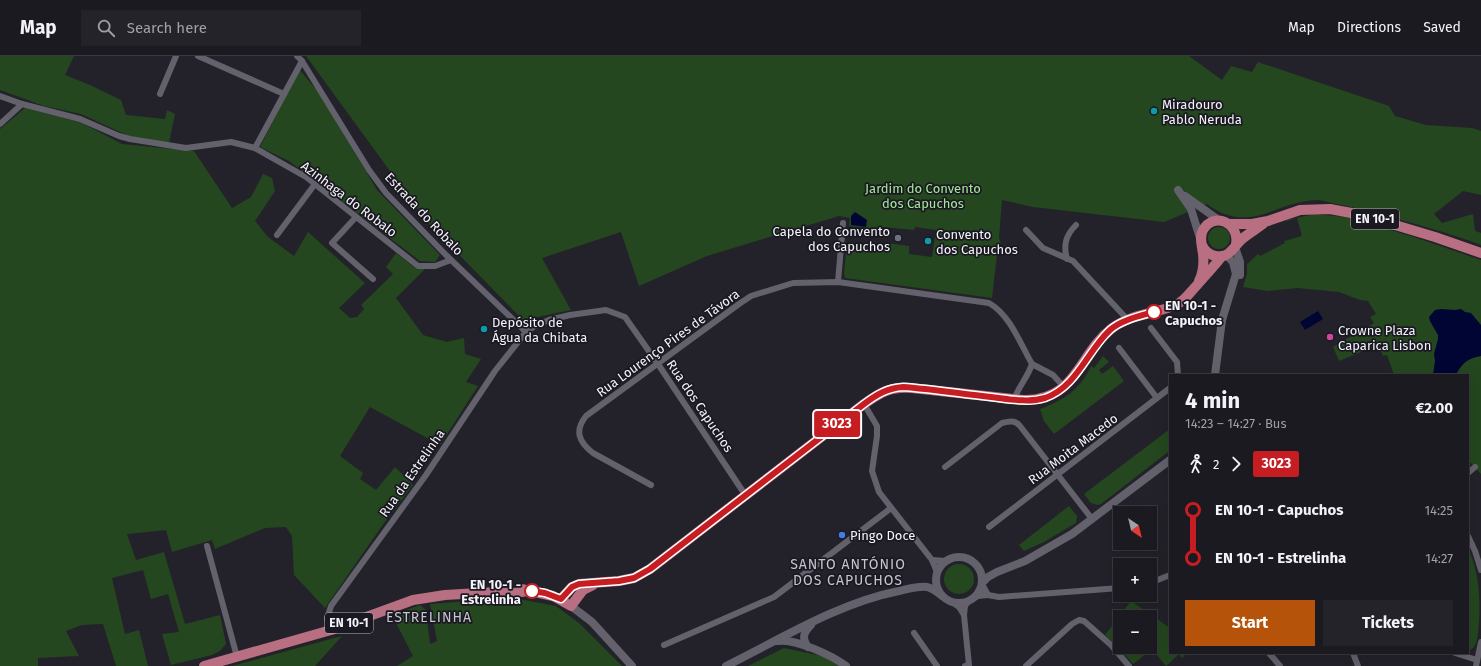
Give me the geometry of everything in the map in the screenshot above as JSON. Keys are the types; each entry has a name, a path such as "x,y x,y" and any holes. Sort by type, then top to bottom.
{"main road":[{"name":"EN 10-1","path":"1220,221 1230,224 1252,224 1300,210 1319,208 1336,209 1429,235 1481,253"},
{"name":"EN 10-1","path":"561,599 572,587 579,584 634,578 650,569 864,404 885,391 903,387 1014,400 1034,400 1053,395 1064,387 1078,372 1098,343 1110,330 1128,320 1178,304 1187,297 1198,283 1224,256 1230,253 1236,245 1268,220"},
{"path":"1220,221 1212,222 1206,226 1202,232 1201,241 1204,249 1209,254 1224,256"},
{"path":"1230,224 1236,233 1236,245"},
{"name":"EN 10-1","path":"1198,283 1202,276 1203,261 1201,241"},
{"name":"EN 10-1","path":"204,666 331,630 412,600 445,595 496,592 514,593 528,591 545,593 561,599 571,606 586,587 597,583"}],"street":[{"path":"160,94 176,56"},
{"path":"198,56 284,94"},
{"path":"255,148 284,94 299,58"},
{"name":"Estrada do Robalo","path":"299,58 386,193 451,260 526,332"},
{"name":"Azinhaga do Robalo","path":"0,96 22,104 80,119 119,136 130,139 186,148 231,142 255,148 306,177 418,266 435,266 451,260"},
{"path":"0,124 22,104"},
{"path":"276,235 314,184"},
{"path":"1201,241 1191,209 1178,190 1220,221"},
{"path":"356,217 332,243 374,279"},
{"path":"838,282 843,223"},
{"path":"1068,259 1065,250 1065,242 1076,224"},
{"path":"1026,230 1043,248 1073,261 1128,320"},
{"path":"1233,286 1239,278 1241,271 1236,245"},
{"path":"1215,374 1222,320 1236,274 1236,268 1233,262 1224,256"},
{"name":"Rua Lourenço Pires de Távora","path":"651,485 586,448 580,435 582,422 586,416 751,296 793,283 838,282 989,302 1000,311 1008,322 1032,364"},
{"name":"Rua dos Capuchos","path":"526,332 549,320 570,315 606,310 625,317 746,496"},
{"path":"1151,328 1177,362 1178,374"},
{"name":"Rua da Estrelinha","path":"331,630 327,619 330,606 426,475 494,372 526,332"},
{"path":"1119,348 1157,398"},
{"path":"1014,400 1016,392 1025,380 1032,364 1053,375 1064,387"},
{"name":"Rua Moita Macedo","path":"989,527 1169,389"},
{"path":"864,404 877,426 872,471 879,492 932,560 937,574 936,584 942,596"},
{"path":"946,467 1002,423 1009,421 1017,423 1092,519"},
{"path":"967,666 964,615 965,606 976,596 982,584 988,577 1024,561 1072,534 1169,461"},
{"path":"1469,472 1474,467"},
{"path":"664,645 774,597 891,508"},
{"path":"1469,538 1481,570"},
{"path":"207,546 237,657"},
{"path":"932,560 946,561 956,557 970,559 976,563 980,570 982,584 988,595"},
{"path":"926,587 932,582 946,561"},
{"path":"980,570 997,572"},
{"path":"1157,580 1169,574"},
{"path":"726,666 841,609 867,599 899,591 926,587 934,589 959,607 964,615"},
{"path":"952,602 960,603 978,596 988,595 999,597 1113,589"},
{"path":"571,606 592,622 632,666"},
{"path":"1030,665 1072,624 1079,620 1084,621 1111,645 1129,666"},
{"path":"808,647 804,641 804,636 806,630 814,623"},
{"path":"795,632 804,636"},
{"path":"794,643 793,635 795,632"},
{"path":"914,633 937,666"},
{"path":"776,641 782,640 808,647 833,657 846,666"},
{"path":"1457,654 1477,663 1481,642"},
{"path":"1269,654 1280,666"},
{"path":"1353,654 1358,666"}],"green space":[{"path":"0,56 74,56 65,75 121,100 126,115 165,119 167,110 175,114 169,143 131,137 81,114 44,106 0,90"},
{"name":"Jardim do Convento dos Capuchos","path":"306,56 1189,56 1222,80 1231,66 1252,72 1258,62 1389,106 1395,116 1426,125 1472,128 1481,131 1481,195 1463,191 1434,214 1442,223 1473,214 1475,231 1481,233 1481,245 1376,213 1319,200 1302,202 1250,217 1236,217 1222,213 1207,204 1164,222 1033,207 1002,200 999,238 1001,244 998,246 992,298 845,278 844,273 847,244 886,248 886,243 909,246 909,254 932,257 936,230 915,227 914,230 883,227 883,230 849,226 850,218 839,216 707,256 639,286 621,232 542,258 571,310 523,320 428,223"},
{"path":"299,69 319,93 377,190 440,255 435,262 420,261 289,161 260,147"},
{"path":"25,108 82,123 122,144 194,151 232,208 251,197 263,174 272,178 275,191 255,221 268,237 294,256 308,232 365,283 339,308 350,318 357,317 364,309 361,305 393,274 386,267 396,253 415,268 425,269 396,298 423,335 447,342 464,338 465,354 481,359 466,382 478,386 440,445 370,407 340,456 363,473 360,479 376,490 395,467 413,485 384,523 325,608 294,575 292,536 286,527 265,528 215,549 212,540 172,552 166,530 127,534 136,560 164,552 185,624 220,615 226,644 220,651 212,655 171,665 162,634 179,632 168,594 151,599 143,570 112,578 125,634 139,630 148,666 116,666 103,624 82,625 66,631 79,656 38,658 38,666 0,666 0,129"},
{"path":"1315,214 1346,217 1414,237 1481,260 1481,474 1469,461 1469,374 1394,374 1387,355 1383,356 1378,345 1339,361 1333,347 1374,323 1370,317 1376,314 1368,301 1360,300 1339,292 1298,288 1268,291 1243,287 1247,274 1247,264 1258,254 1260,256 1285,243 1284,241 1302,236 1297,218 1287,220"},
{"path":"1219,227 1227,230 1230,238 1227,246 1219,249 1211,246 1208,238 1211,230"},
{"path":"1103,356 1109,362 1099,370 1102,374 1113,366 1124,381 1054,434 1044,421 1040,409 1064,398 1076,388 1082,382 1091,366 1094,368"},
{"path":"1169,430 1169,451 1101,504 1098,505 1091,503 1084,494"},
{"path":"1069,506 1077,516 1076,523 1044,542 1024,551 1019,545"},
{"path":"1469,550 1475,568 1479,590 1478,633 1477,641 1473,648 1469,650"},
{"path":"959,564 970,568 974,579 970,590 959,594 948,590 944,579 948,568"},
{"path":"519,599 556,606 579,623 622,666 397,666 413,656 392,615 420,605 426,610 430,644 437,641 430,604"},
{"path":"1130,602 1144,610 1124,610"},
{"path":"1157,619 1169,627 1169,654 1179,654 1166,666 1156,654"},
{"path":"1113,625 1113,642 1105,635"},
{"path":"342,636 315,666 232,666"},
{"path":"784,648 827,657 839,666 748,666"},
{"path":"1124,654 1146,654 1133,664"},
{"path":"1179,654 1186,654 1182,658"}],"water":[{"path":"855,212 867,220 866,227 851,225 851,216"},
{"path":"1461,309 1465,312 1471,313 1481,325 1481,356 1472,358 1466,362 1457,374 1433,374 1435,361 1434,354 1438,335 1429,317 1435,310"},
{"path":"1318,311 1323,319 1305,330 1300,322"}],"bus line":[{"name":"3023","path":"532,591 545,593 561,599 572,587 579,584 619,581 634,578 650,569 864,404 882,392 889,389 903,387 1014,400 1034,400 1047,397 1058,392 1070,381 1098,343 1116,325 1138,316 1154,312"}],"place":[{"name":"Miradouro Pablo Neruda","path":"1154,111"},
{"name":"Capela do Convento dos Capuchos","path":"898,238"},
{"name":"Convento dos Capuchos","path":"928,241"},
{"name":"EN 10-1 - Capuchos","path":"1154,312"},
{"name":"Depósito de Água da Chibata","path":"484,329"},
{"name":"Crowne Plaza Caparica Lisbon","path":"1330,337"},
{"name":"Pingo Doce","path":"842,535"},
{"name":"EN 10-1 - Estrelinha","path":"532,591"}],"district":[{"name":"SANTO ANTÓNIO DOS CAPUCHOS","path":"848,572"},
{"name":"ESTRELINHA","path":"429,617"}]}
